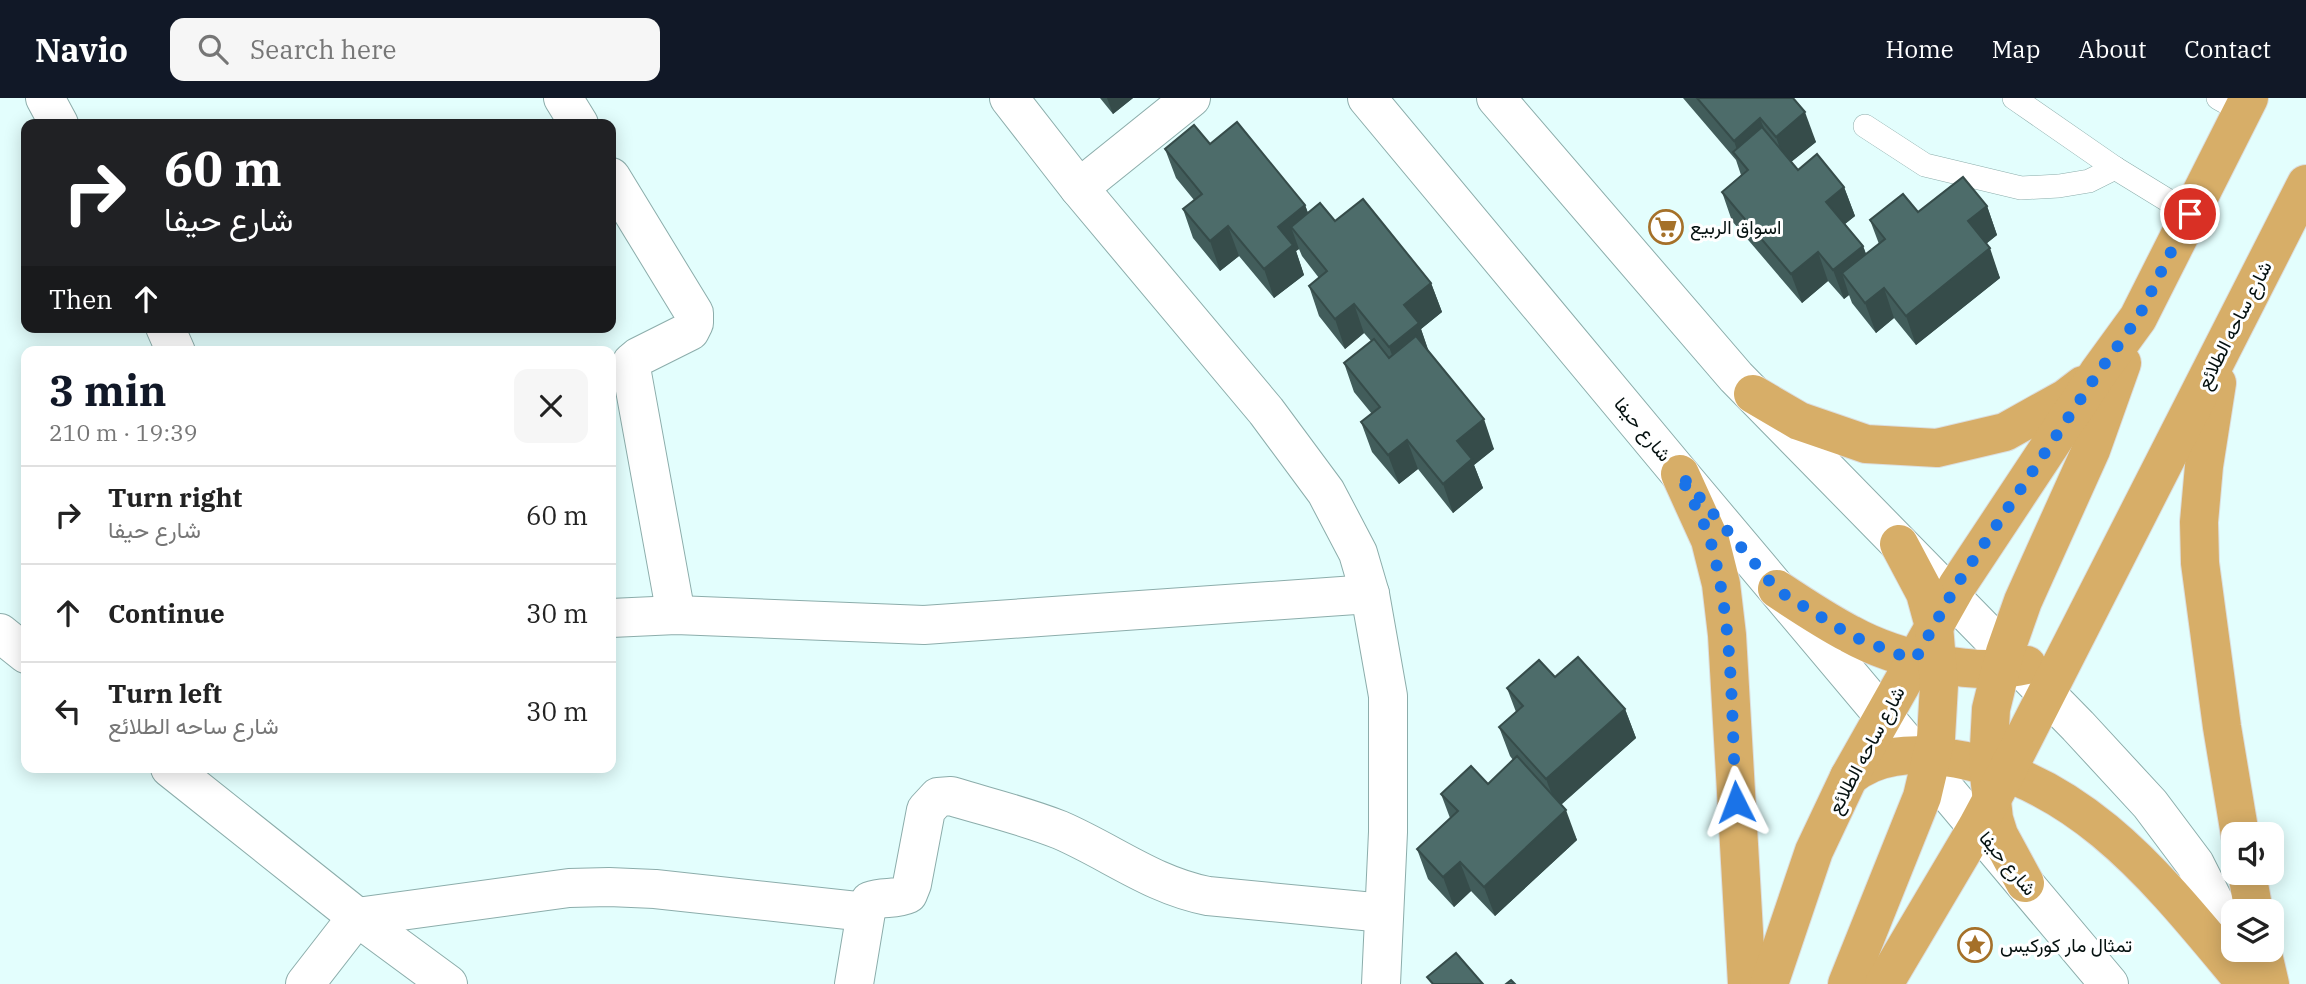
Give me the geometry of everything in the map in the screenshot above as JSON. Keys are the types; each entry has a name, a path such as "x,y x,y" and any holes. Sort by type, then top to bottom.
{"main road":[{"name":"شارع ساحه الطلائع","path":"1769,984 1814,851 1849,777 1883,715 2098,373 2138,318 2190,214 2236,102"},
{"name":"شارع ساحه الطلائع","path":"1862,979 1990,791 2046,694 2306,184"},
{"path":"1990,791 1992,709 2008,662 2023,601 2091,450 2138,318"},
{"path":"2223,348 2204,467 2199,522 2200,563 2222,727 2239,822"},
{"path":"1753,394 1799,421 1866,444 1937,448 2005,432 2066,398 2098,373"},
{"path":"1680,474 1710,540 1721,584 1727,635 1747,984"},
{"path":"1777,590 1852,636 1903,656 1935,636"},
{"path":"1935,636 1959,667 2048,660 2072,643"},
{"path":"1862,979 1898,862 1922,797 1925,760 1936,738 1940,685 1935,636"},
{"path":"1849,777 1857,770 1885,758 1974,761 1990,791"},
{"path":"1990,791 2028,781 2075,807 2123,845 2171,894 2246,984"},
{"path":"2265,962 2270,984"}],"street":[{"path":"45,98 56,119"},
{"path":"563,98 576,119"},
{"path":"1009,98 1079,188 1266,411 1326,492 1358,553 1370,594 1388,696 1388,832 1381,984"},
{"path":"1079,188 1191,98"},
{"name":"شارع حيفا","path":"1367,98 1883,715 1925,760 1990,791 2025,883 2109,984"},
{"path":"1496,98 1753,394 1899,544 1935,636 2008,662 2046,694 2150,804 2195,864 2221,915"},
{"path":"616,185 694,313 694,323 690,331 638,356 632,362 677,615"},
{"path":"616,618 677,615 925,625 1370,594"},
{"path":"176,773 357,917 448,984"},
{"path":"854,984 870,901 880,897 897,899 908,894 926,810 938,797 951,796 1060,830 1156,880 1183,891 1208,896 1384,913"},
{"path":"305,984 357,917 569,888 655,889 866,912"},
{"path":"2245,962 2257,984"}],"lane":[{"path":"2014,98 2115,168 2190,214"},
{"path":"1865,126 1925,165 2021,188 2090,181 2115,168"}],"building":[{"path":"1697,98 1793,98 1805,112 1776,137 1760,118 1734,141"},
{"path":"1237,122 1305,205 1278,227 1293,245 1264,269 1228,226 1210,241 1183,209 1202,194 1165,149 1194,125 1210,144"},
{"path":"1762,127 1798,170 1817,154 1844,187 1826,202 1863,246 1833,270 1818,252 1791,274 1722,192 1748,170 1733,152"},
{"path":"1963,177 1987,206 1968,221 1990,248 1906,316 1884,288 1865,303 1842,273 1885,239 1870,220 1903,194 1918,212"},
{"path":"1363,199 1431,283 1404,305 1419,323 1389,347 1354,304 1335,319 1309,286 1327,271 1291,227 1320,203 1335,221"},
{"path":"1416,336 1484,419 1457,441 1472,459 1443,484 1407,440 1388,455 1361,422 1380,407 1344,363 1374,339 1389,358"},
{"path":"1578,657 1625,709 1546,779 1499,727 1523,706 1507,688 1539,660 1555,677"},
{"path":"1517,756 1566,810 1484,887 1460,862 1443,877 1417,849 1458,811 1441,794 1471,766 1488,784"},
{"path":"1456,953 1483,984 1433,984 1427,977"}],"place":[{"name":"اسواق الربيع","path":"1666,227"},
{"name":"تمثال مار كوركيس","path":"1975,945"}],"route":[{"path":"1736,802 1727,635 1721,584 1710,540 1680,474 1777,590 1852,636 1903,656 1916,658 1956,586 2098,373 2138,318 2190,214"}]}
